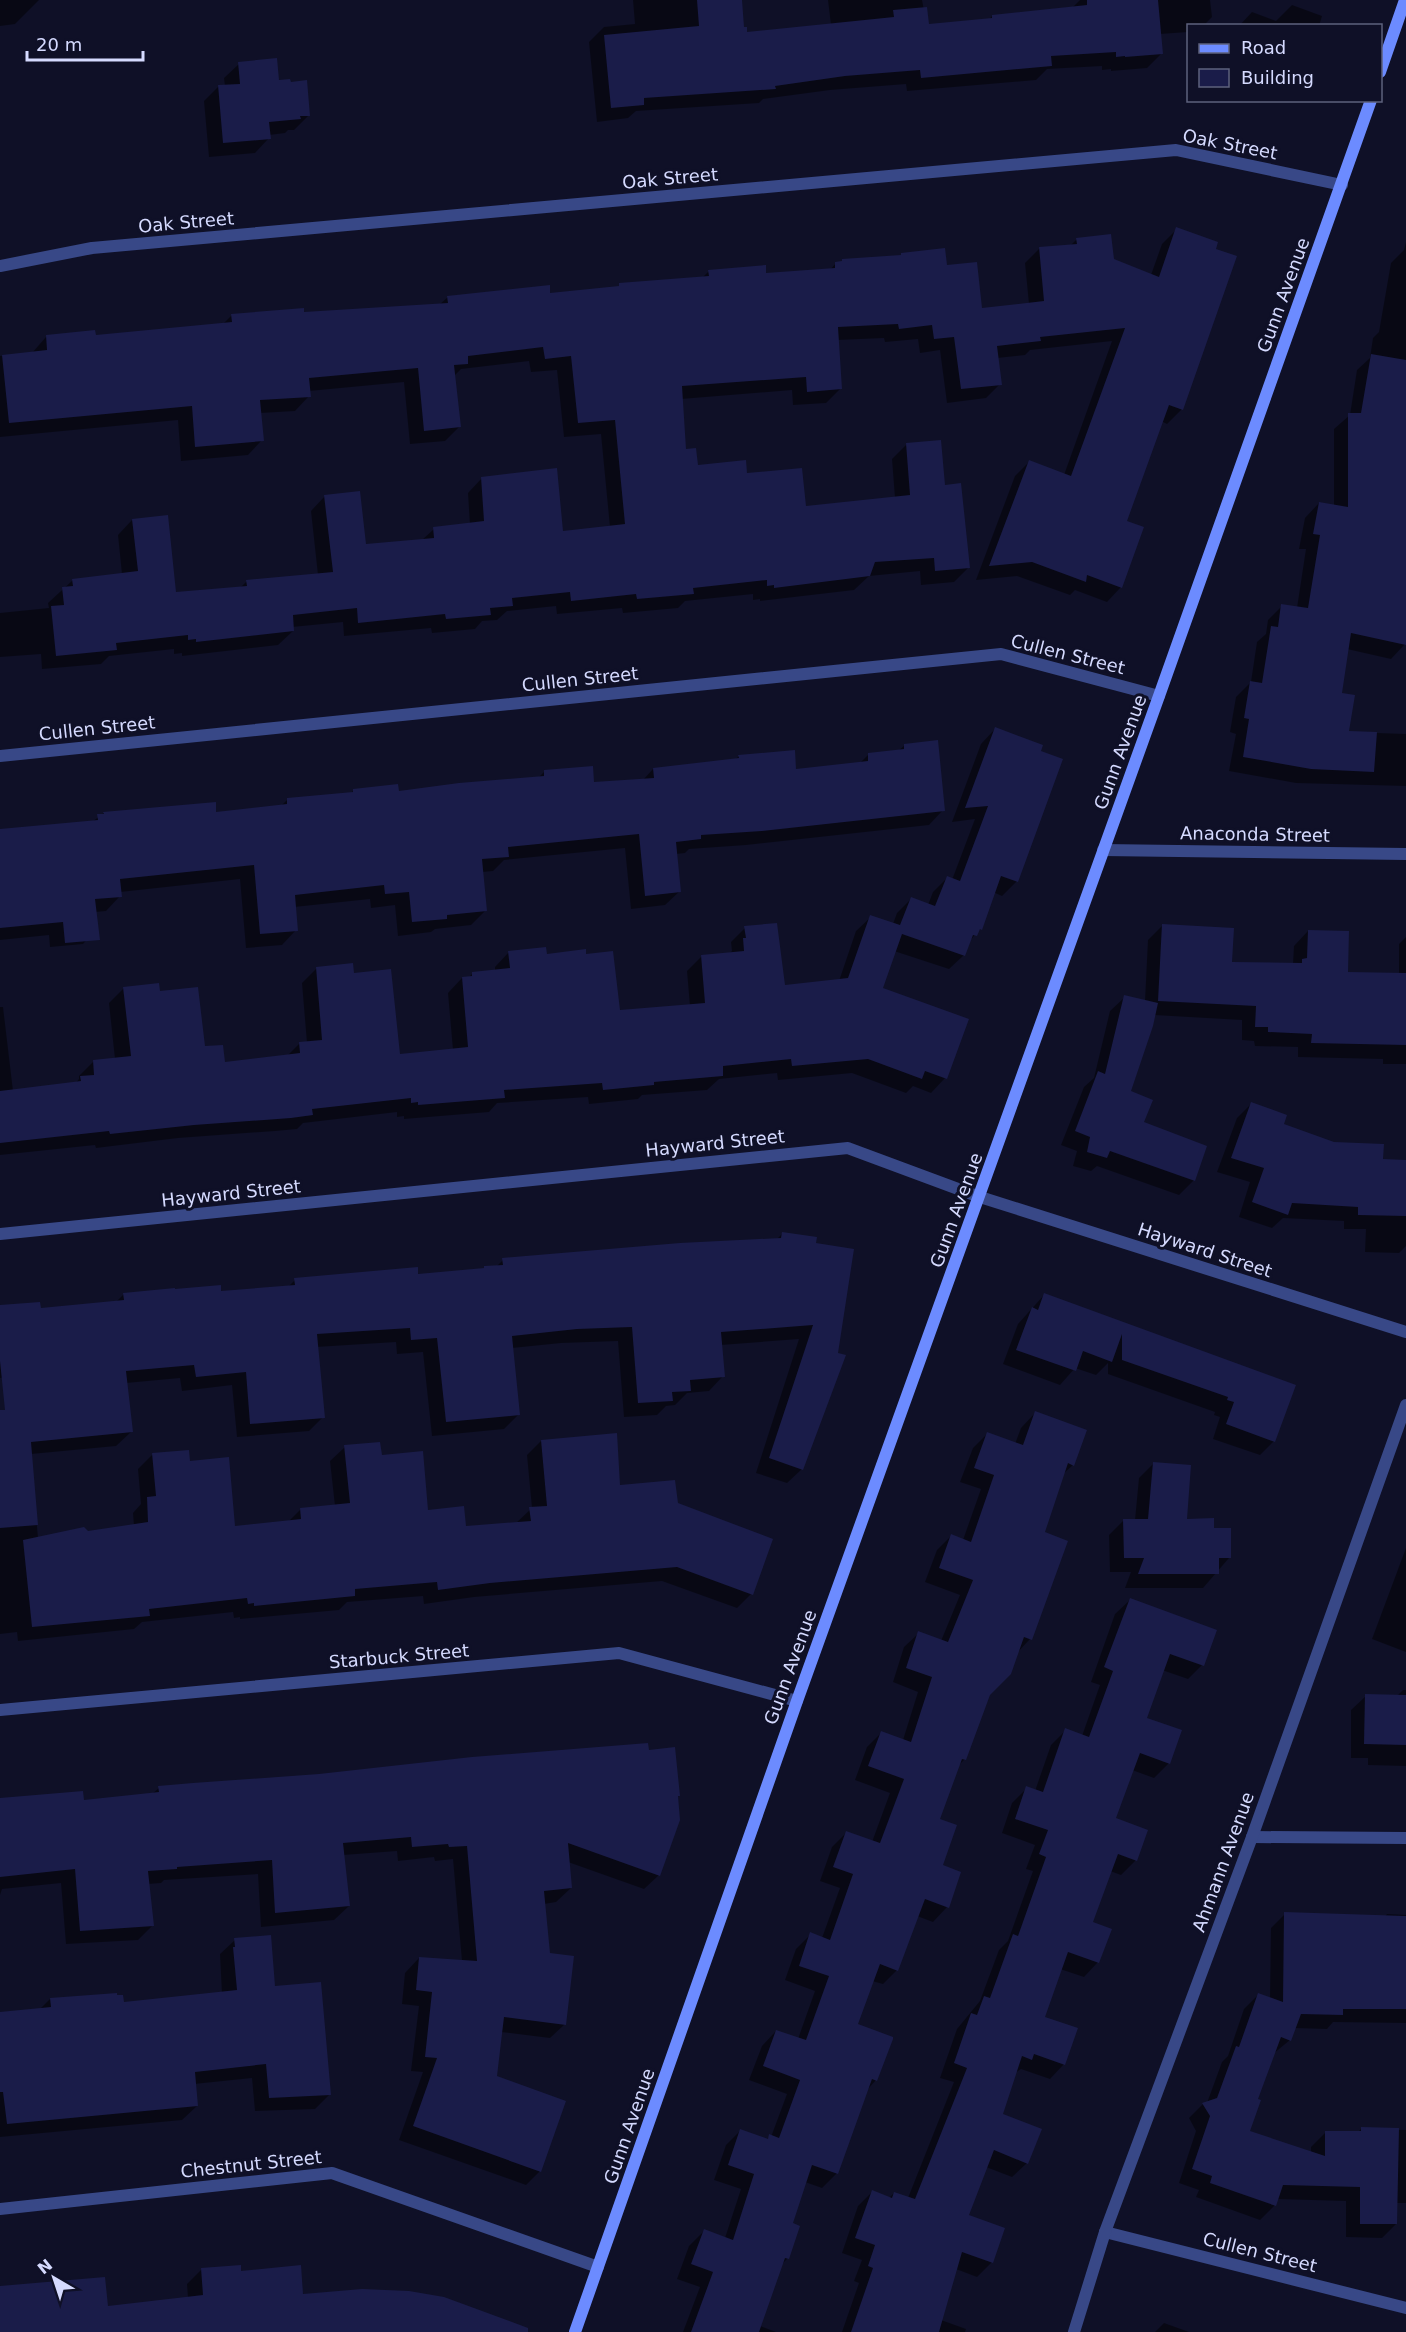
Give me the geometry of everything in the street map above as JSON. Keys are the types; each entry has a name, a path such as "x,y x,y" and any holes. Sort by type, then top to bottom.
{"street":[{"path":"1382,66 1405,0"},
{"name":"Gunn Avenue","path":"575,2332 797,1701 1160,696 1370,102"},
{"name":"Oak Street","path":"0,266 92,248 1176,150 1342,185"},
{"name":"Cullen Street","path":"0,756 1001,654 1160,696"},
{"name":"Anaconda Street","path":"1103,849 1406,854"},
{"name":"Hayward Street","path":"0,1234 848,1148 980,1197 1406,1332"},
{"name":"Ahmann Avenue","path":"1074,2332 1105,2232 1252,1837 1406,1405"},
{"name":"Starbuck Street","path":"0,1710 619,1653 797,1701"},
{"path":"1252,1837 1406,1838"},
{"name":"Chestnut Street","path":"0,2209 332,2173 598,2267"},
{"name":"Cullen Street","path":"1105,2232 1406,2307"}],"building":[{"path":"697,0 742,0 744,27 747,27 747,32 894,17 893,10 927,7 929,24 1087,5 1087,0 1158,0 1163,54 1116,57 1116,52 1051,56 1052,66 921,78 920,70 845,76 775,86 776,89 644,98 644,105 611,108 604,35 699,26"},
{"path":"277,58 279,80 290,79 291,82 307,80 310,116 269,122 271,139 223,143 218,85 240,84 238,62"},
{"path":"1176,227 1218,242 1216,249 1237,256 1183,410 1169,405 1127,521 1144,527 1122,588 1087,575 1086,582 1032,562 989,566 1029,460 1071,476 1125,328 1040,337 1041,341 997,346 1002,385 961,389 954,337 934,339 932,325 899,329 898,324 838,327 842,389 807,392 806,377 682,386 686,449 696,448 698,465 746,460 747,473 802,468 806,506 910,495 906,443 941,440 945,485 961,483 970,568 935,571 934,558 875,562 870,576 774,588 774,585 767,586 767,580 693,588 694,594 637,599 636,594 571,601 570,592 512,598 513,606 490,608 491,615 446,619 445,614 358,623 357,608 293,615 294,631 196,642 196,639 188,640 188,635 116,643 117,650 56,656 51,606 64,605 62,587 73,586 72,579 138,571 132,519 168,515 176,592 247,586 246,580 333,572 324,495 360,491 366,544 434,538 433,527 484,521 481,477 557,468 563,531 625,524 615,420 578,423 571,356 545,359 543,347 468,356 468,364 454,365 461,427 424,431 418,368 309,378 311,397 260,400 264,441 195,447 192,406 9,423 2,355 47,350 46,335 95,330 96,335 232,322 231,314 304,308 304,312 448,303 447,296 550,285 550,293 619,286 619,283 709,276 708,270 766,265 766,273 835,268 835,262 842,261 842,259 901,255 901,253 945,248 947,265 977,262 982,308 1044,301 1039,247 1077,244 1076,238 1111,234 1114,259 1159,277"},
{"path":"1371,354 1406,360 1406,645 1351,633 1342,693 1355,695 1349,731 1377,732 1374,772 1311,769 1243,757 1249,719 1244,718 1250,681 1262,683 1271,626 1278,627 1281,604 1308,608 1320,535 1313,534 1319,502 1348,507 1348,413 1361,413"},
{"path":"995,727 1043,745 1041,751 1063,759 1018,882 1001,876 982,930 980,929 977,936 973,935 965,956 902,934 883,988 969,1019 947,1079 925,1071 922,1079 868,1059 792,1066 791,1059 723,1066 723,1076 654,1082 654,1085 603,1090 602,1083 504,1090 505,1098 418,1105 418,1102 411,1103 411,1098 312,1109 313,1115 291,1118 110,1134 109,1131 0,1143 0,1091 81,1081 80,1076 94,1075 93,1060 131,1056 123,987 159,983 160,991 198,987 205,1046 223,1045 225,1062 300,1053 299,1042 322,1040 316,967 353,963 354,973 391,969 400,1054 468,1047 462,977 472,976 472,972 510,968 508,951 546,947 547,954 586,949 586,954 613,951 620,1010 705,1003 701,955 744,951 743,938 746,938 744,926 777,923 785,985 848,978 870,915 900,925 911,897 935,906 947,876 960,881 988,806 965,808"},
{"path":"938,740 945,811 762,831 701,835 701,839 676,842 681,892 645,896 639,834 508,847 509,857 482,859 487,911 447,915 447,919 412,922 409,892 385,894 384,885 295,895 298,931 260,934 254,865 120,879 122,897 95,899 100,940 65,943 63,922 0,928 0,829 98,820 97,814 104,814 103,812 216,802 216,812 287,804 287,798 353,792 353,789 398,784 399,791 544,776 544,770 593,766 594,782 654,778 653,768 739,758 738,755 795,750 796,769 868,761 868,753 904,749 904,744"},
{"path":"1162,924 1234,928 1232,962 1302,963 1302,959 1307,958 1308,930 1349,931 1348,972 1406,973 1406,1045 1311,1043 1312,1034 1268,1032 1268,1027 1255,1027 1256,1006 1158,1001"},
{"path":"1124,995 1158,1003 1153,1026 1131,1091 1153,1100 1144,1122 1207,1146 1195,1181 1110,1151 1107,1158 1087,1152 1090,1137 1075,1131 1098,1071 1105,1074"},
{"path":"1251,1102 1287,1115 1284,1124 1334,1142 1384,1144 1383,1159 1406,1160 1406,1216 1358,1215 1358,1207 1292,1203 1288,1215 1252,1202 1264,1168 1231,1158"},
{"path":"782,1232 817,1237 816,1243 854,1249 838,1353 846,1355 803,1470 769,1458 813,1325 721,1332 725,1377 690,1380 691,1391 672,1392 673,1401 638,1403 632,1327 577,1329 512,1336 520,1415 446,1422 437,1338 411,1340 410,1328 317,1334 325,1418 250,1424 246,1372 196,1377 194,1365 126,1371 133,1432 31,1442 38,1525 0,1528 0,1410 5,1410 0,1361 0,1305 40,1302 41,1308 124,1300 123,1293 175,1288 221,1285 221,1291 295,1285 294,1278 418,1267 418,1274 484,1268 484,1266 503,1265 502,1258 680,1243 781,1238"},
{"path":"1044,1293 1296,1385 1275,1442 1226,1424 1234,1402 1227,1400 1228,1397 1122,1360 1122,1334 1112,1362 1083,1351 1076,1371 1016,1350 1032,1307 1038,1310"},
{"path":"1035,1411 1087,1430 1074,1466 1068,1463 1045,1532 1068,1541 1032,1640 1024,1637 1011,1674 990,1695 966,1760 962,1759 940,1819 957,1825 943,1865 961,1872 949,1908 925,1899 898,1971 880,1964 858,2024 893,2037 893,2039 877,2081 872,2079 838,2174 812,2165 793,2223 800,2226 789,2259 785,2258 759,2332 691,2332 713,2272 691,2264 704,2229 733,2240 754,2174 728,2165 740,2129 768,2139 769,2134 779,2138 800,2080 763,2066 776,2030 806,2040 829,1976 799,1966 810,1932 830,1940 853,1874 833,1867 846,1831 880,1843 904,1779 868,1766 881,1731 911,1742 932,1677 906,1668 918,1631 948,1642 973,1580 939,1568 951,1534 971,1542 994,1475 974,1468 987,1432 1023,1445"},
{"path":"617,1433 620,1485 675,1480 678,1503 773,1539 753,1595 677,1567 490,1583 438,1590 437,1582 355,1589 355,1596 254,1606 254,1603 248,1604 247,1598 149,1609 150,1616 32,1627 23,1540 84,1527 88,1531 148,1522 147,1497 156,1496 152,1453 189,1450 190,1461 229,1457 235,1526 301,1519 300,1508 350,1503 344,1445 380,1442 382,1455 423,1451 428,1510 464,1506 466,1526 531,1521 529,1507 547,1506 541,1440"},
{"path":"1153,1462 1191,1465 1187,1519 1214,1518 1214,1528 1231,1528 1231,1558 1219,1558 1219,1574 1138,1574 1144,1558 1124,1558 1123,1519 1148,1519"},
{"path":"1130,1598 1217,1630 1204,1666 1170,1654 1147,1718 1182,1730 1170,1764 1140,1753 1116,1818 1148,1830 1137,1861 1118,1854 1093,1922 1112,1929 1099,1963 1068,1952 1045,2017 1078,2028 1065,2065 1034,2054 1032,2060 1022,2056 1003,2114 1042,2129 1028,2164 994,2150 969,2215 1005,2228 993,2263 962,2252 939,2332 851,2332 873,2268 868,2266 875,2245 855,2238 872,2190 892,2198 894,2192 915,2199 967,2068 954,2063 971,2013 977,2015 984,1996 990,1998 1013,1934 1018,1936 1046,1857 1039,1854 1048,1830 1015,1819 1026,1786 1043,1792 1065,1728 1089,1737 1113,1671 1104,1667"},
{"path":"1365,1694 1406,1695 1406,1745 1364,1744"},
{"path":"648,1743 649,1750 675,1747 680,1796 678,1796 680,1820 660,1876 568,1843 572,1888 544,1891 550,1953 574,1956 566,2025 504,2017 497,2076 566,2101 541,2172 413,2126 437,2058 425,2057 432,1992 416,1990 419,1957 477,1961 467,1846 449,1847 448,1844 412,1847 411,1837 343,1843 350,1906 275,1913 272,1860 148,1871 154,1926 80,1931 75,1869 0,1877 0,1798 83,1791 84,1800 159,1792 158,1786 319,1774 472,1757"},
{"path":"1284,1912 1406,1916 1406,2009 1343,2009 1343,2015 1301,2014 1291,2041 1281,2037 1258,2099 1261,2100 1250,2131 1325,2156 1325,2131 1361,2131 1361,2127 1399,2128 1397,2224 1360,2224 1360,2187 1283,2185 1276,2206 1210,2183 1212,2176 1192,2169 1210,2116 1202,2103 1217,2098 1236,2046 1239,2047 1258,1993 1283,2002"},
{"path":"271,1935 275,1986 321,1982 331,2095 269,2098 266,2064 195,2072 198,2106 7,2124 3,2092 0,2092 0,2012 51,2007 50,1998 117,1993 117,1995 123,1995 124,2002 237,1990 234,1938"},
{"path":"241,2265 241,2271 301,2265 303,2294 362,2289 409,2291 444,2297 528,2328 528,2332 0,2332 0,2286 105,2277 108,2306 203,2295 201,2268"}]}
